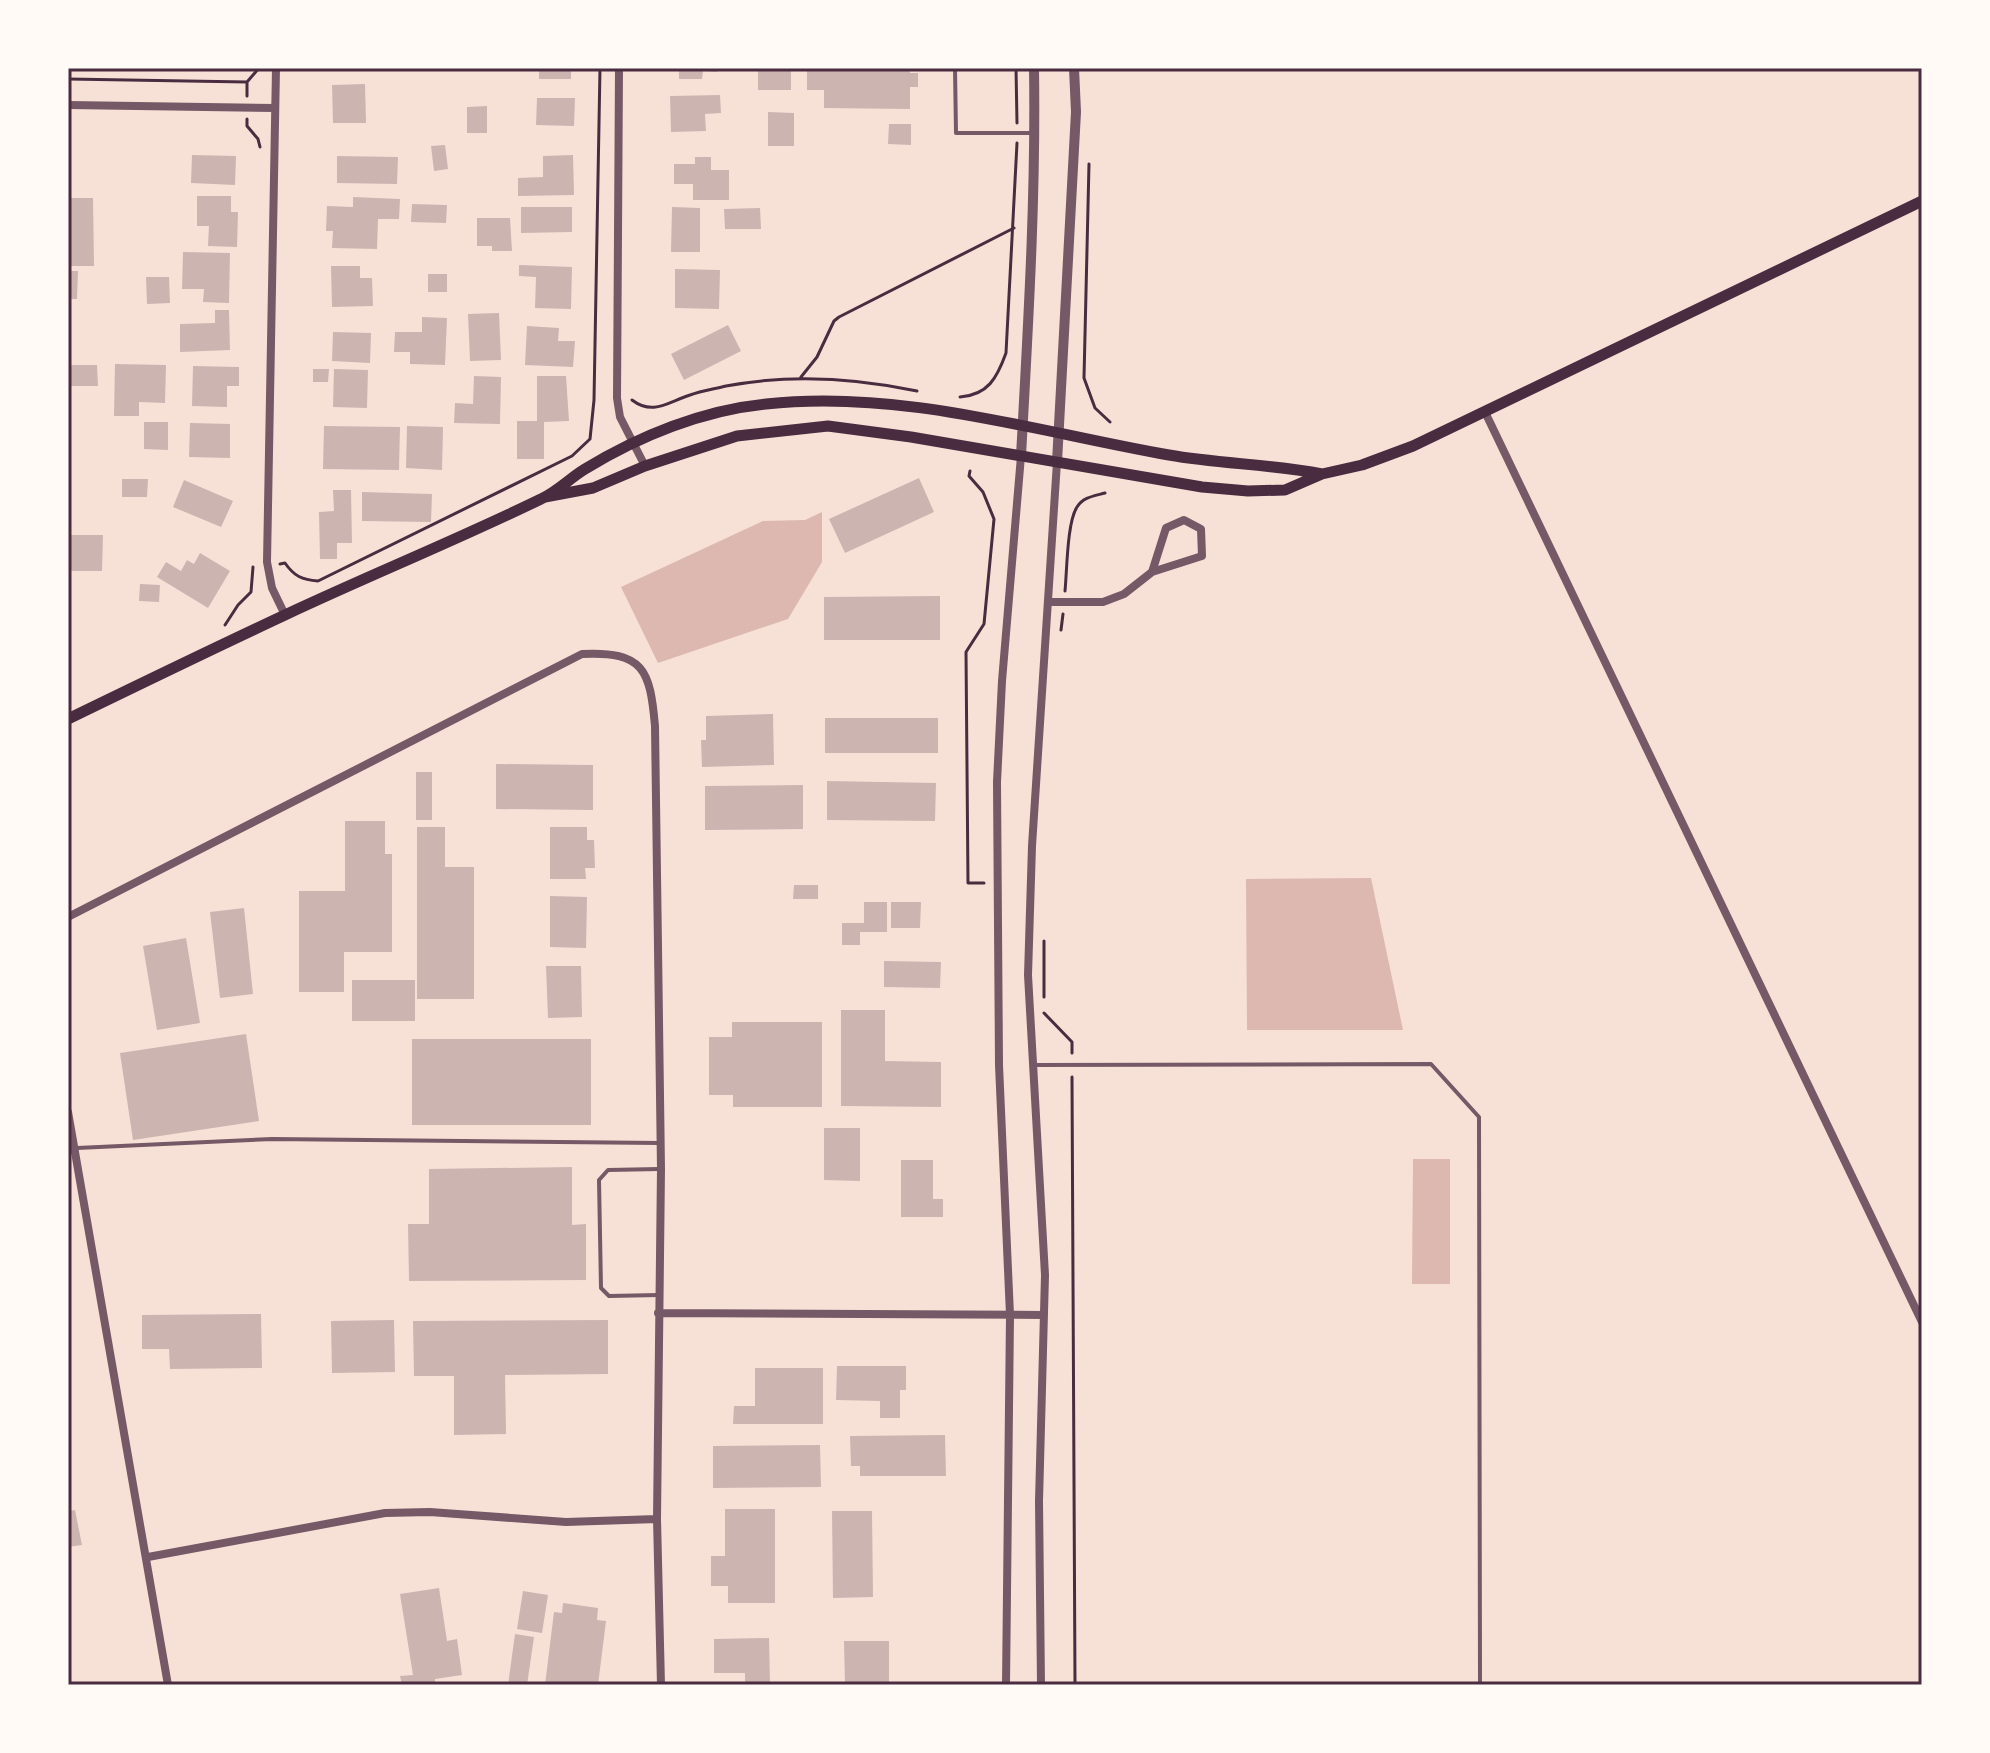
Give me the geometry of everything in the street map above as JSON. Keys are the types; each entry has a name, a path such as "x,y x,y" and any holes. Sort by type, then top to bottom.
{"main road":[{"path":"545,497 593,488 645,466 737,436 828,426 911,437 1159,481 1248,491 1285,490 1322,474 1362,465 1413,446 1922,201"},
{"path":"68,719 285,615 545,497 585,469 634,444 681,423 725,410 812,400 898,406 1214,462 1282,466 1322,474"}],"street":[{"path":"276,68 267,562 272,588 285,615"},
{"path":"619,68 617,398 620,417 645,466"},
{"path":"1006,1685 1010,1315 999,1065 997,782 1023,427 1035,133 1034,68"},
{"path":"1041,1685 1039,1501 1045,1275 1028,975 1032,846 1076,112 1074,68"},
{"path":"68,105 275,108"},
{"path":"1485,412 1922,1322"},
{"path":"1048,602 1103,602 1124,594 1152,572 1202,556 1201,529 1184,520 1166,528 1152,572"},
{"path":"68,917 582,654 607,653 627,658 641,668 651,689 655,726 661,1144 657,1519 661,1685"},
{"path":"68,1112 168,1685"},
{"path":"658,1313 1044,1315"},
{"path":"148,1557 385,1513 430,1512 566,1522 657,1519"}],"lane":[{"path":"955,68 956,133 1035,133"},
{"path":"1031,1065 1431,1064 1479,1117 1480,1685"},
{"path":"74,1148 272,1139 661,1144"},
{"path":"659,1295 609,1296 601,1288 599,1180 608,1170 661,1169"}],"path":[{"path":"247,92 247,82 259,68"},
{"path":"282,564 285,563 292,573 304,580 318,581 572,456 590,439 594,400 600,68"},
{"path":"952,398 976,399 992,383 1006,353 1014,228 1016,68"},
{"path":"68,79 247,82"},
{"path":"1090,158 1084,378 1095,408 1110,422"},
{"path":"799,379 817,357 834,321 839,317 1014,228"},
{"path":"1000,369 1007,370"},
{"path":"1077,377 1084,378"},
{"path":"628,396 648,408 659,408 689,395 727,386 799,379 849,380 916,391"},
{"path":"970,471 969,476 983,492 994,519 984,624 966,652 968,883 979,883"},
{"path":"1066,575 1075,508 1086,498 1105,493"},
{"path":"994,519 1000,519"},
{"path":"1066,523 1072,525"},
{"path":"224,627 251,592 253,567"},
{"path":"1044,927 1044,1015 1072,1042 1075,1685"}],"shaded area":[{"path":"822,512 822,562 788,619 658,663 621,587 763,521 805,520"},
{"path":"1371,878 1403,1030 1247,1030 1246,879"},
{"path":"1413,1159 1450,1159 1450,1284 1412,1284"}],"building":[{"path":"539,68 571,68 571,79 539,79"},
{"path":"679,68 717,68 717,72 703,71 702,79 679,79"},
{"path":"758,68 791,68 791,90 758,90"},
{"path":"807,68 910,68 910,73 918,73 918,87 910,87 910,109 824,108 824,90 807,90"},
{"path":"365,84 366,123 333,123 332,85"},
{"path":"720,95 721,113 705,114 706,131 671,132 670,96"},
{"path":"537,98 575,98 574,126 536,125"},
{"path":"487,106 487,133 467,133 467,107"},
{"path":"768,112 794,113 794,146 768,146"},
{"path":"889,124 911,124 911,145 888,144"},
{"path":"445,145 448,169 434,171 431,146"},
{"path":"192,155 236,156 235,185 191,183"},
{"path":"573,155 574,195 518,196 518,178 543,177 543,156"},
{"path":"337,156 398,157 397,184 337,183"},
{"path":"695,157 711,157 711,170 729,170 729,200 693,200 693,184 674,184 674,164 695,164"},
{"path":"197,196 231,196 231,212 238,212 237,247 208,246 209,226 197,226"},
{"path":"353,197 400,199 399,219 378,219 377,249 332,248 333,231 326,231 327,206 353,207"},
{"path":"68,198 93,198 94,266 68,266"},
{"path":"412,204 447,205 446,223 411,222"},
{"path":"521,207 572,207 572,232 521,233"},
{"path":"672,207 700,208 700,252 671,252"},
{"path":"760,208 761,229 725,229 724,209"},
{"path":"477,218 510,218 512,251 492,251 492,246 477,246"},
{"path":"183,252 230,253 229,303 203,302 204,289 182,289"},
{"path":"519,265 572,267 571,309 535,308 536,277 519,276"},
{"path":"331,266 360,266 360,278 372,278 373,306 332,307"},
{"path":"675,269 720,270 719,309 675,308"},
{"path":"68,271 78,271 77,299 68,299"},
{"path":"428,274 447,274 447,292 428,292"},
{"path":"146,277 169,277 170,303 147,304"},
{"path":"215,310 229,310 230,350 180,352 180,324 215,323"},
{"path":"499,313 501,360 470,361 468,314"},
{"path":"422,317 447,318 445,365 410,364 410,352 394,352 395,332 422,332"},
{"path":"728,325 741,351 684,380 671,354"},
{"path":"527,326 559,328 558,341 575,341 573,367 525,365"},
{"path":"333,332 371,333 370,363 332,361"},
{"path":"115,364 166,365 165,403 139,402 139,416 114,416"},
{"path":"68,365 97,365 98,386 68,386"},
{"path":"193,366 239,367 239,386 227,386 227,407 192,406"},
{"path":"313,369 329,369 328,382 313,382"},
{"path":"334,369 368,370 367,408 333,407"},
{"path":"474,376 501,377 500,424 454,423 455,403 473,404"},
{"path":"537,376 566,376 569,421 544,422 544,459 517,459 517,421 537,421"},
{"path":"144,422 168,422 168,450 144,449"},
{"path":"190,423 230,424 230,458 189,457"},
{"path":"324,426 400,427 399,470 323,469"},
{"path":"407,426 443,427 442,470 406,468"},
{"path":"919,478 934,512 845,553 829,519"},
{"path":"122,479 148,479 147,497 122,497"},
{"path":"184,480 233,501 221,527 173,507"},
{"path":"333,490 351,490 352,543 337,543 337,559 320,559 319,512 334,511"},
{"path":"362,492 432,494 431,522 362,521"},
{"path":"68,535 103,535 102,571 68,571"},
{"path":"200,553 230,571 208,608 157,577 166,562 181,571 187,560 194,564"},
{"path":"140,584 160,585 159,602 139,601"},
{"path":"940,596 940,640 824,640 824,597"},
{"path":"773,714 774,765 702,767 701,740 706,740 706,716"},
{"path":"825,718 938,718 938,753 825,753"},
{"path":"496,764 593,765 593,810 496,809"},
{"path":"416,772 432,772 432,820 416,820"},
{"path":"827,781 936,783 935,821 827,820"},
{"path":"803,785 803,829 705,830 705,786"},
{"path":"345,821 385,821 385,854 392,854 392,952 344,952 344,992 299,992 299,891 345,891"},
{"path":"417,827 445,827 445,867 474,867 474,999 417,999"},
{"path":"550,827 587,827 587,840 594,840 595,868 585,868 586,879 550,879"},
{"path":"794,885 818,885 818,899 793,899"},
{"path":"550,896 587,897 586,948 550,947"},
{"path":"864,902 887,902 887,932 860,932 860,945 842,945 842,923 864,923"},
{"path":"891,902 921,902 920,928 891,928"},
{"path":"244,908 253,994 220,998 210,912"},
{"path":"186,938 200,1023 157,1030 143,946"},
{"path":"884,961 941,962 940,988 884,987"},
{"path":"546,966 581,966 582,1017 548,1018"},
{"path":"352,980 415,980 415,1021 352,1021"},
{"path":"841,1010 885,1010 885,1061 941,1062 941,1107 841,1106"},
{"path":"732,1022 822,1022 822,1107 733,1107 733,1095 709,1095 709,1037 732,1037"},
{"path":"246,1034 259,1121 133,1140 120,1053"},
{"path":"412,1039 591,1039 591,1125 412,1125"},
{"path":"824,1128 860,1128 860,1181 824,1180"},
{"path":"901,1160 933,1160 933,1199 943,1199 943,1217 901,1217"},
{"path":"572,1167 572,1225 586,1224 586,1280 409,1281 408,1224 429,1224 429,1169"},
{"path":"261,1314 262,1368 170,1369 169,1349 142,1349 142,1315"},
{"path":"394,1320 395,1372 332,1373 331,1321"},
{"path":"608,1320 608,1374 505,1375 506,1434 454,1435 454,1376 414,1376 413,1321"},
{"path":"837,1366 906,1366 906,1390 900,1390 900,1418 880,1418 880,1401 836,1400"},
{"path":"755,1368 823,1368 823,1424 733,1424 734,1406 755,1406"},
{"path":"945,1435 946,1476 860,1476 860,1466 851,1466 850,1436"},
{"path":"820,1445 821,1487 713,1488 713,1446"},
{"path":"725,1509 775,1509 775,1603 728,1603 728,1586 711,1586 711,1556 725,1556"},
{"path":"75,1510 82,1545 68,1547 68,1511"},
{"path":"832,1511 872,1511 873,1597 833,1598"},
{"path":"439,1588 447,1641 457,1639 462,1675 435,1679 435,1685 402,1685 400,1676 413,1675 400,1594"},
{"path":"523,1591 548,1595 542,1633 517,1629"},
{"path":"563,1603 598,1608 597,1620 606,1621 598,1685 545,1685 554,1612 562,1613"},
{"path":"515,1634 534,1637 527,1685 508,1685"},
{"path":"769,1638 770,1683 745,1683 745,1673 714,1673 714,1639"},
{"path":"844,1641 889,1641 889,1685 845,1685"}]}
